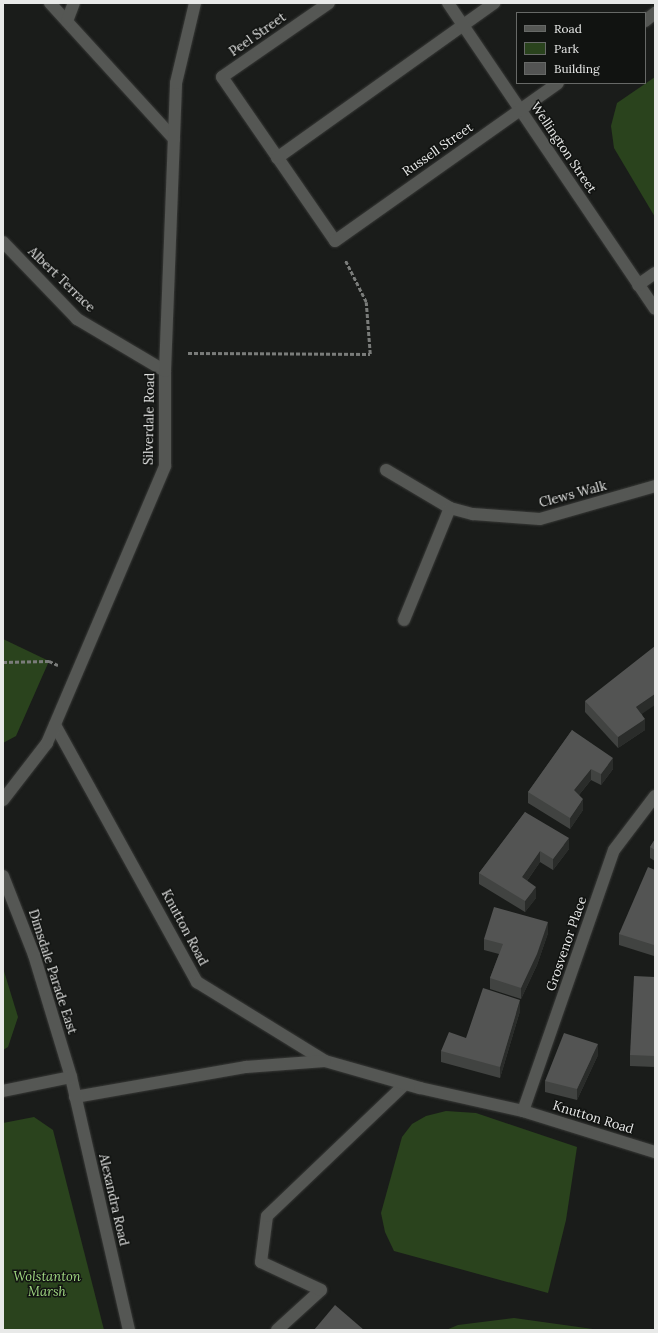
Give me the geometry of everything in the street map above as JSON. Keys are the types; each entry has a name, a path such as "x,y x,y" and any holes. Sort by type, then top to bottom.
{"street":[{"path":"50,3 174,139"},
{"path":"67,21 74,3"},
{"name":"Silverdale Road","path":"3,800 47,743 165,466 165,353 176,83 195,3"},
{"name":"Peel Street","path":"277,158 222,77 329,3"},
{"name":"Wellington Street","path":"448,3 655,309"},
{"path":"335,241 277,158 494,3"},
{"path":"646,20 655,14"},
{"name":"Russell Street","path":"335,241 557,84"},
{"name":"Albert Terrace","path":"3,242 77,319 165,371"},
{"path":"638,285 655,273"},
{"name":"Clews Walk","path":"386,470 450,508 473,514 540,519 655,486"},
{"path":"404,620 450,508"},
{"name":"Knutton Road","path":"55,725 197,982 325,1061 420,1088 523,1111 655,1152"},
{"name":"Grosvenor Place","path":"523,1111 614,850 655,796"},
{"name":"Dimsdale Parade East","path":"3,876 34,955 71,1077"},
{"path":"75,1097 107,1090 246,1067 325,1061"},
{"path":"3,1091 71,1077"},
{"name":"Alexandra Road","path":"71,1077 129,1330"},
{"path":"277,1330 321,1290 260,1262 267,1216 405,1084"}],"path":[{"path":"165,353 370,354 366,302 335,241"},
{"path":"3,662 49,661 77,673"}],"green space":[{"path":"655,77 655,217 614,148 611,126 617,103"},
{"path":"3,639 49,661 16,736 3,743"},
{"path":"3,968 18,1017 8,1047 3,1050"},
{"path":"446,1111 476,1113 577,1147 566,1220 548,1293 394,1251 385,1232 381,1213 402,1137 412,1124 426,1116"},
{"name":"Wolstanton Marsh","path":"34,1117 53,1130 104,1330 3,1330 3,1123"},
{"path":"514,1318 600,1330 446,1330 458,1325"}],"building":[{"path":"655,646 655,694 636,707 645,719 618,737 585,701"},
{"path":"572,730 613,758 601,774 591,769 574,790 583,799 570,818 528,792"},
{"path":"525,812 569,838 553,859 540,851 522,877 536,887 525,901 479,873"},
{"path":"655,839 655,850 650,847"},
{"path":"648,867 655,870 654,945 619,934"},
{"path":"494,907 548,922 537,954 521,988 490,978 503,944 484,939"},
{"path":"634,976 655,977 655,1056 630,1055"},
{"path":"483,988 520,1000 500,1067 441,1051 449,1032 466,1038"},
{"path":"564,1033 598,1044 577,1089 545,1081"},
{"path":"335,1305 364,1330 314,1330"}]}
